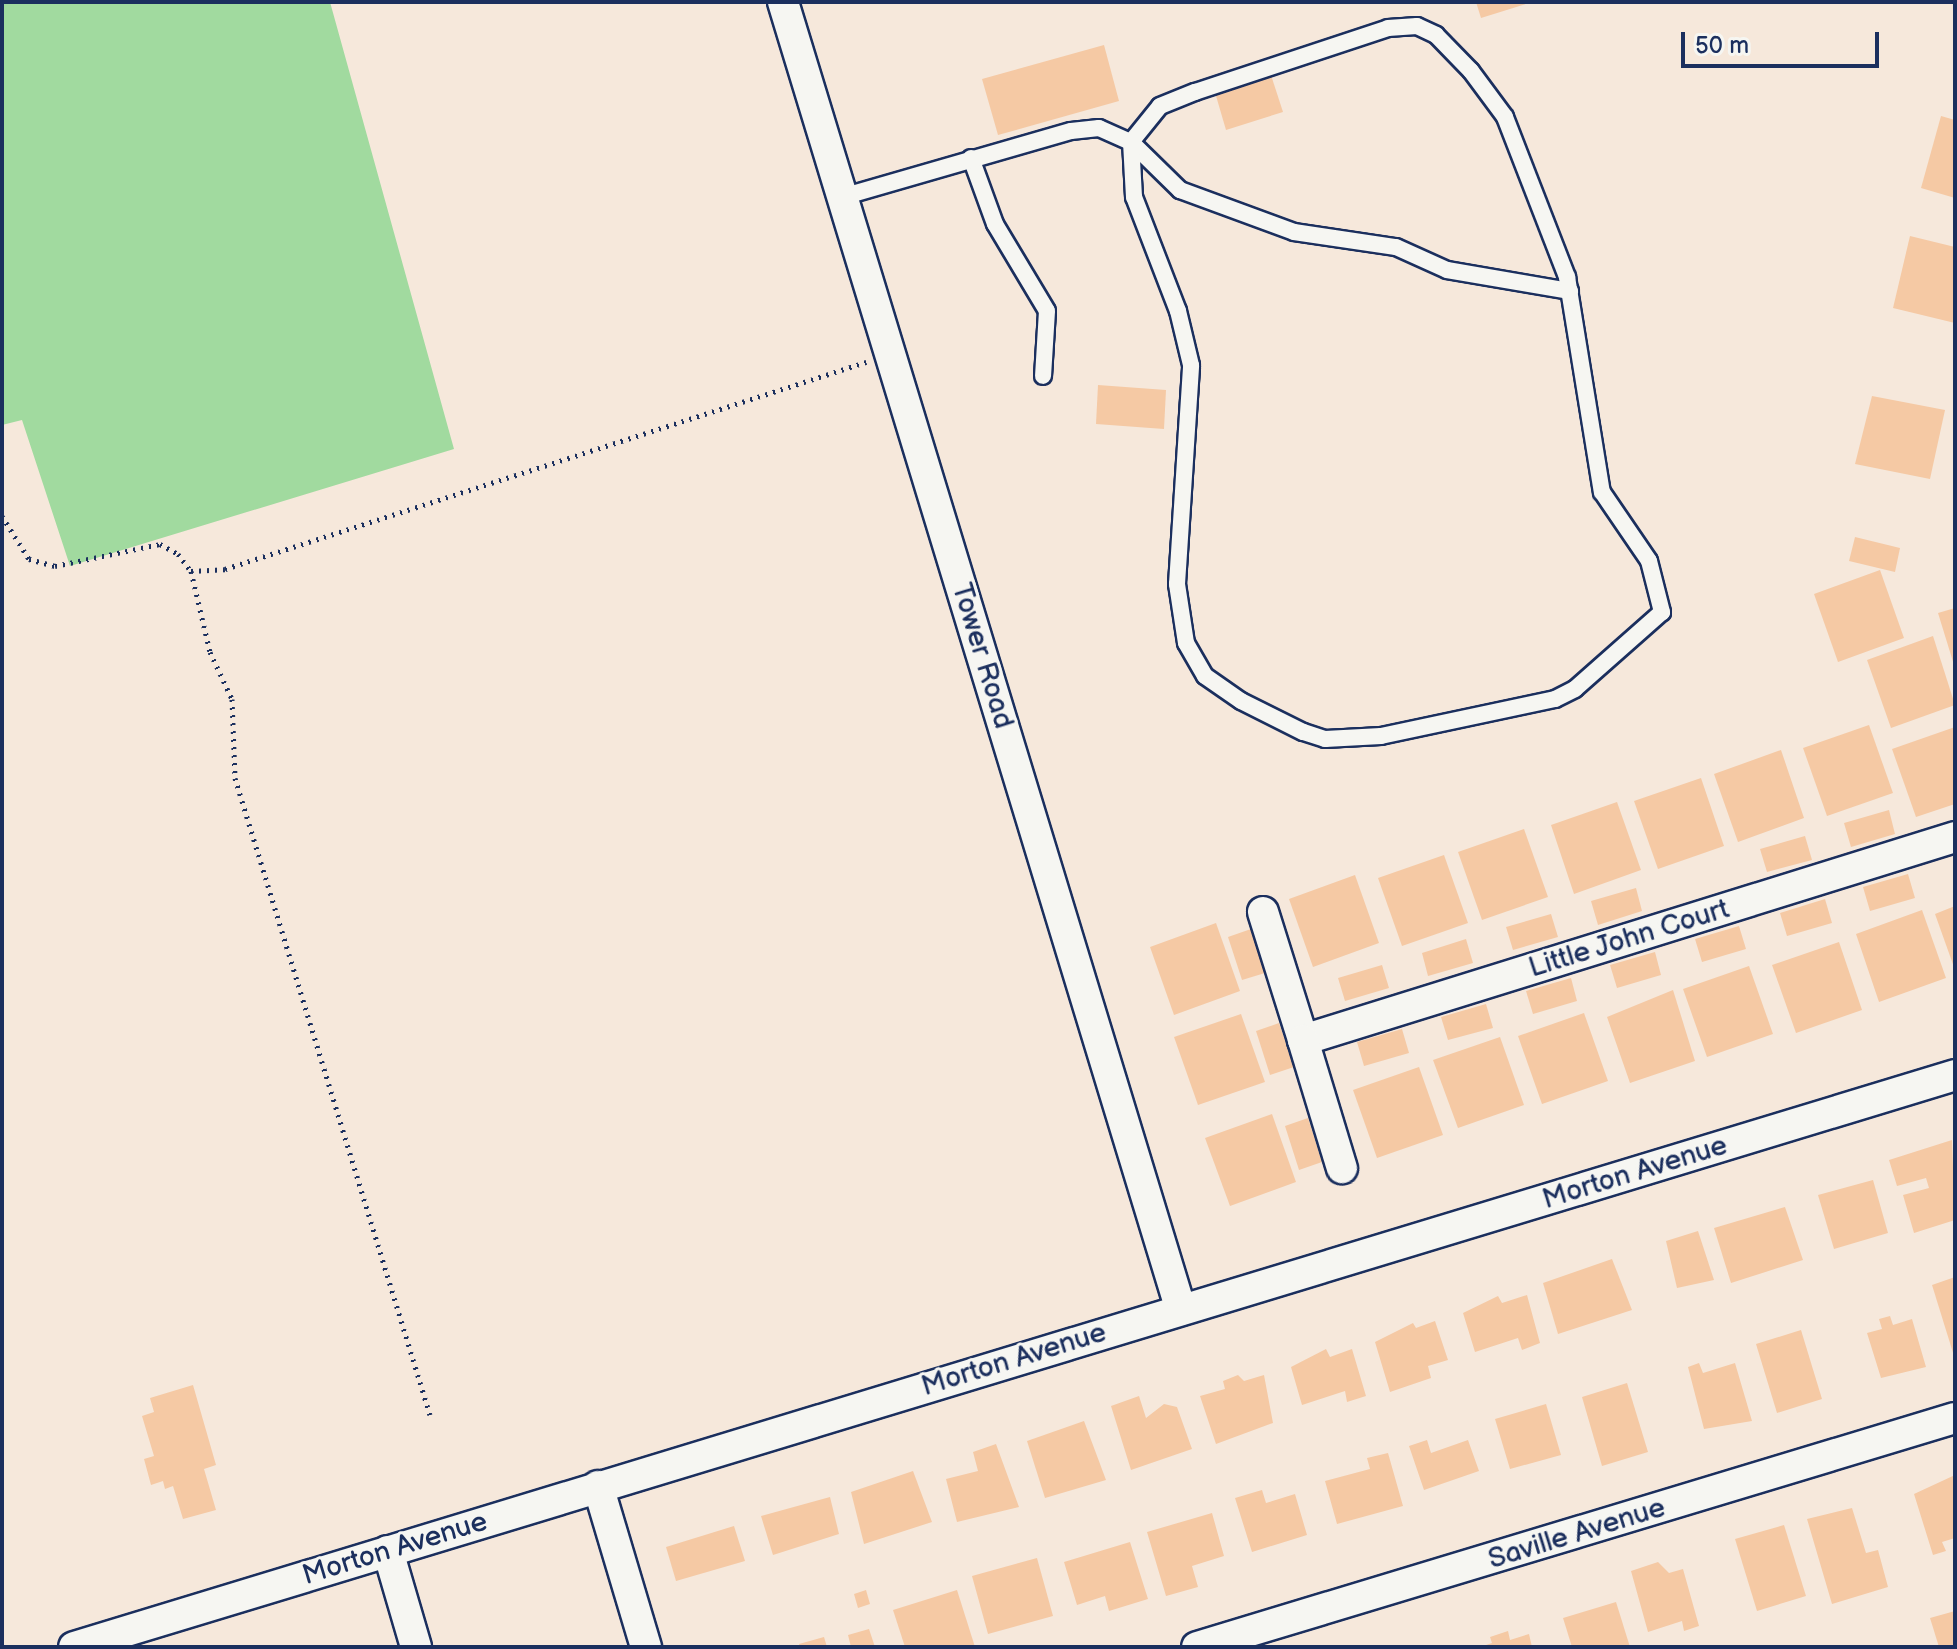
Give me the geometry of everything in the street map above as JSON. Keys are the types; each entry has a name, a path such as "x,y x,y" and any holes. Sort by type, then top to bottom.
{"street":[{"name":"Tower Road","path":"783,2 1181,1310"},
{"name":"Little John Court","path":"1303,1040 1955,837"},
{"path":"1263,912 1342,1168"},
{"name":"Morton Avenue","path":"74,1647 1955,1075"},
{"name":"Saville Avenue","path":"1197,1647 1955,1418"},
{"path":"598,1486 646,1647"},
{"path":"388,1551 416,1647"}],"lane":[{"path":"1417,26 1436,35 1471,71 1505,117 1570,291 1602,492 1649,561 1662,612 1575,689 1555,699 1381,736 1325,739 1303,732 1251,707 1205,676 1186,643 1176,557 1191,365 1178,311 1134,197 1131,142 1160,106 1195,92 1388,28 1417,26"},
{"path":"842,197 971,158 1099,128 1131,142 1180,190 1294,232 1396,247 1447,270 1570,291"},
{"path":"971,158 990,215 1047,311 1043,376"}],"path":[{"path":"191,571 225,569 890,354"},
{"path":"2,516 29,559 55,566 160,544 178,554 191,571 210,652 232,699 235,778 430,1415"}],"green space":[{"path":"2,2 330,2 454,449 70,566 22,420 2,425"}],"building":[{"path":"1476,2 1529,2 1529,3 1481,18"},
{"path":"1104,45 1119,101 998,135 982,79"},
{"path":"1270,72 1283,112 1226,130 1214,89"},
{"path":"1941,116 1955,120 1955,198 1921,188"},
{"path":"1910,236 1955,247 1955,323 1893,308"},
{"path":"1098,385 1166,390 1164,429 1096,424"},
{"path":"1872,396 1945,410 1930,479 1855,464"},
{"path":"1855,537 1900,548 1895,572 1849,561"},
{"path":"1880,570 1904,638 1838,662 1814,594"},
{"path":"1955,608 1955,665 1954,665 1938,613"},
{"path":"1933,636 1955,705 1891,728 1867,660"},
{"path":"1869,725 1893,793 1827,816 1803,748"},
{"path":"1955,727 1955,804 1916,817 1892,749"},
{"path":"1781,750 1804,818 1738,842 1714,774"},
{"path":"1701,778 1724,846 1658,869 1634,801"},
{"path":"1617,802 1641,870 1574,894 1551,825"},
{"path":"1889,810 1895,834 1851,847 1844,823"},
{"path":"1524,829 1548,897 1482,920 1458,852"},
{"path":"1805,836 1812,860 1767,872 1760,849"},
{"path":"1444,855 1468,923 1402,946 1378,878"},
{"path":"1908,874 1915,898 1870,911 1863,887"},
{"path":"1355,875 1379,943 1313,967 1289,899"},
{"path":"1636,888 1642,911 1598,925 1591,901"},
{"path":"1825,899 1832,923 1787,936 1780,913"},
{"path":"1955,906 1955,970 1935,914"},
{"path":"1922,910 1946,978 1879,1002 1856,934"},
{"path":"1551,914 1558,937 1513,950 1506,927"},
{"path":"1216,923 1240,991 1174,1015 1150,947"},
{"path":"1739,926 1746,949 1702,962 1695,939"},
{"path":"1251,929 1265,973 1242,980 1228,937"},
{"path":"1466,939 1473,963 1428,976 1422,953"},
{"path":"1839,942 1862,1010 1796,1033 1772,965"},
{"path":"1655,952 1661,975 1617,988 1610,965"},
{"path":"1382,965 1389,988 1345,1001 1338,978"},
{"path":"1749,966 1773,1034 1707,1057 1683,989"},
{"path":"1571,978 1577,1001 1533,1014 1526,991"},
{"path":"1673,990 1695,1061 1630,1083 1607,1017"},
{"path":"1486,1004 1493,1028 1448,1040 1441,1017"},
{"path":"1584,1013 1608,1081 1542,1104 1518,1036"},
{"path":"1241,1014 1265,1082 1198,1105 1174,1037"},
{"path":"1279,1023 1294,1067 1270,1075 1256,1031"},
{"path":"1402,1029 1409,1053 1364,1066 1357,1042"},
{"path":"1500,1037 1524,1105 1458,1128 1433,1060"},
{"path":"1419,1067 1443,1135 1377,1158 1353,1090"},
{"path":"1272,1114 1296,1182 1230,1206 1205,1138"},
{"path":"1308,1118 1322,1162 1299,1170 1285,1126"},
{"path":"1952,1140 1955,1220 1914,1233 1903,1195 1929,1188 1926,1178 1897,1186 1889,1160"},
{"path":"1873,1180 1888,1233 1834,1249 1818,1195"},
{"path":"1785,1207 1803,1260 1731,1283 1714,1228"},
{"path":"1698,1231 1714,1280 1677,1288 1666,1241"},
{"path":"1612,1259 1632,1310 1558,1334 1543,1283"},
{"path":"1955,1277 1955,1356 1954,1356 1932,1285"},
{"path":"1527,1295 1540,1343 1522,1350 1518,1338 1475,1352 1463,1313 1498,1296 1502,1303"},
{"path":"1890,1316 1893,1325 1912,1319 1926,1367 1881,1378 1867,1333 1882,1329 1879,1319"},
{"path":"1435,1321 1448,1360 1428,1366 1431,1378 1390,1392 1375,1342 1413,1323 1416,1328"},
{"path":"1801,1330 1822,1399 1777,1413 1756,1344"},
{"path":"1326,1349 1330,1357 1352,1349 1366,1396 1347,1402 1345,1391 1302,1405 1291,1367"},
{"path":"1699,1363 1703,1373 1735,1363 1752,1421 1704,1429 1688,1367"},
{"path":"1238,1375 1244,1381 1264,1375 1273,1423 1216,1444 1200,1396 1225,1389 1223,1381"},
{"path":"1627,1383 1648,1452 1602,1466 1582,1397"},
{"path":"193,1385 216,1465 204,1469 216,1510 183,1519 173,1486 165,1489 163,1481 151,1485 144,1459 154,1456 142,1416 154,1412 150,1398"},
{"path":"1139,1396 1146,1418 1164,1404 1177,1407 1192,1449 1131,1470 1111,1406"},
{"path":"1546,1404 1561,1455 1510,1469 1495,1419"},
{"path":"1084,1421 1106,1480 1045,1498 1027,1441"},
{"path":"1427,1440 1431,1453 1468,1440 1479,1471 1424,1490 1409,1446"},
{"path":"996,1444 1019,1507 957,1522 946,1479 978,1471 973,1452"},
{"path":"1388,1453 1403,1506 1337,1524 1325,1481 1370,1469 1367,1458"},
{"path":"913,1471 932,1522 864,1544 851,1492"},
{"path":"1955,1475 1955,1538 1942,1542 1946,1551 1933,1555 1914,1494"},
{"path":"1262,1490 1266,1503 1295,1494 1307,1535 1252,1552 1235,1498"},
{"path":"830,1497 839,1534 773,1555 761,1516"},
{"path":"1852,1508 1866,1553 1878,1550 1888,1587 1832,1604 1807,1519"},
{"path":"1212,1513 1224,1556 1192,1566 1198,1587 1166,1596 1147,1532"},
{"path":"1784,1525 1806,1596 1757,1611 1735,1539"},
{"path":"734,1526 745,1561 676,1581 666,1547"},
{"path":"1130,1542 1148,1599 1109,1611 1105,1596 1077,1605 1064,1562"},
{"path":"1037,1558 1053,1616 988,1634 972,1576"},
{"path":"1658,1562 1669,1573 1683,1569 1699,1626 1684,1631 1682,1621 1648,1632 1631,1571"},
{"path":"866,1590 870,1604 858,1608 854,1594"},
{"path":"957,1590 975,1647 905,1647 893,1610"},
{"path":"1616,1602 1630,1647 1572,1647 1563,1618"},
{"path":"1955,1611 1955,1647 1939,1647 1930,1618"},
{"path":"869,1629 875,1647 851,1647 848,1635"},
{"path":"1508,1631 1510,1640 1529,1634 1532,1647 1480,1647 1492,1643 1490,1637"},
{"path":"824,1637 827,1647 800,1647 799,1644"}]}
